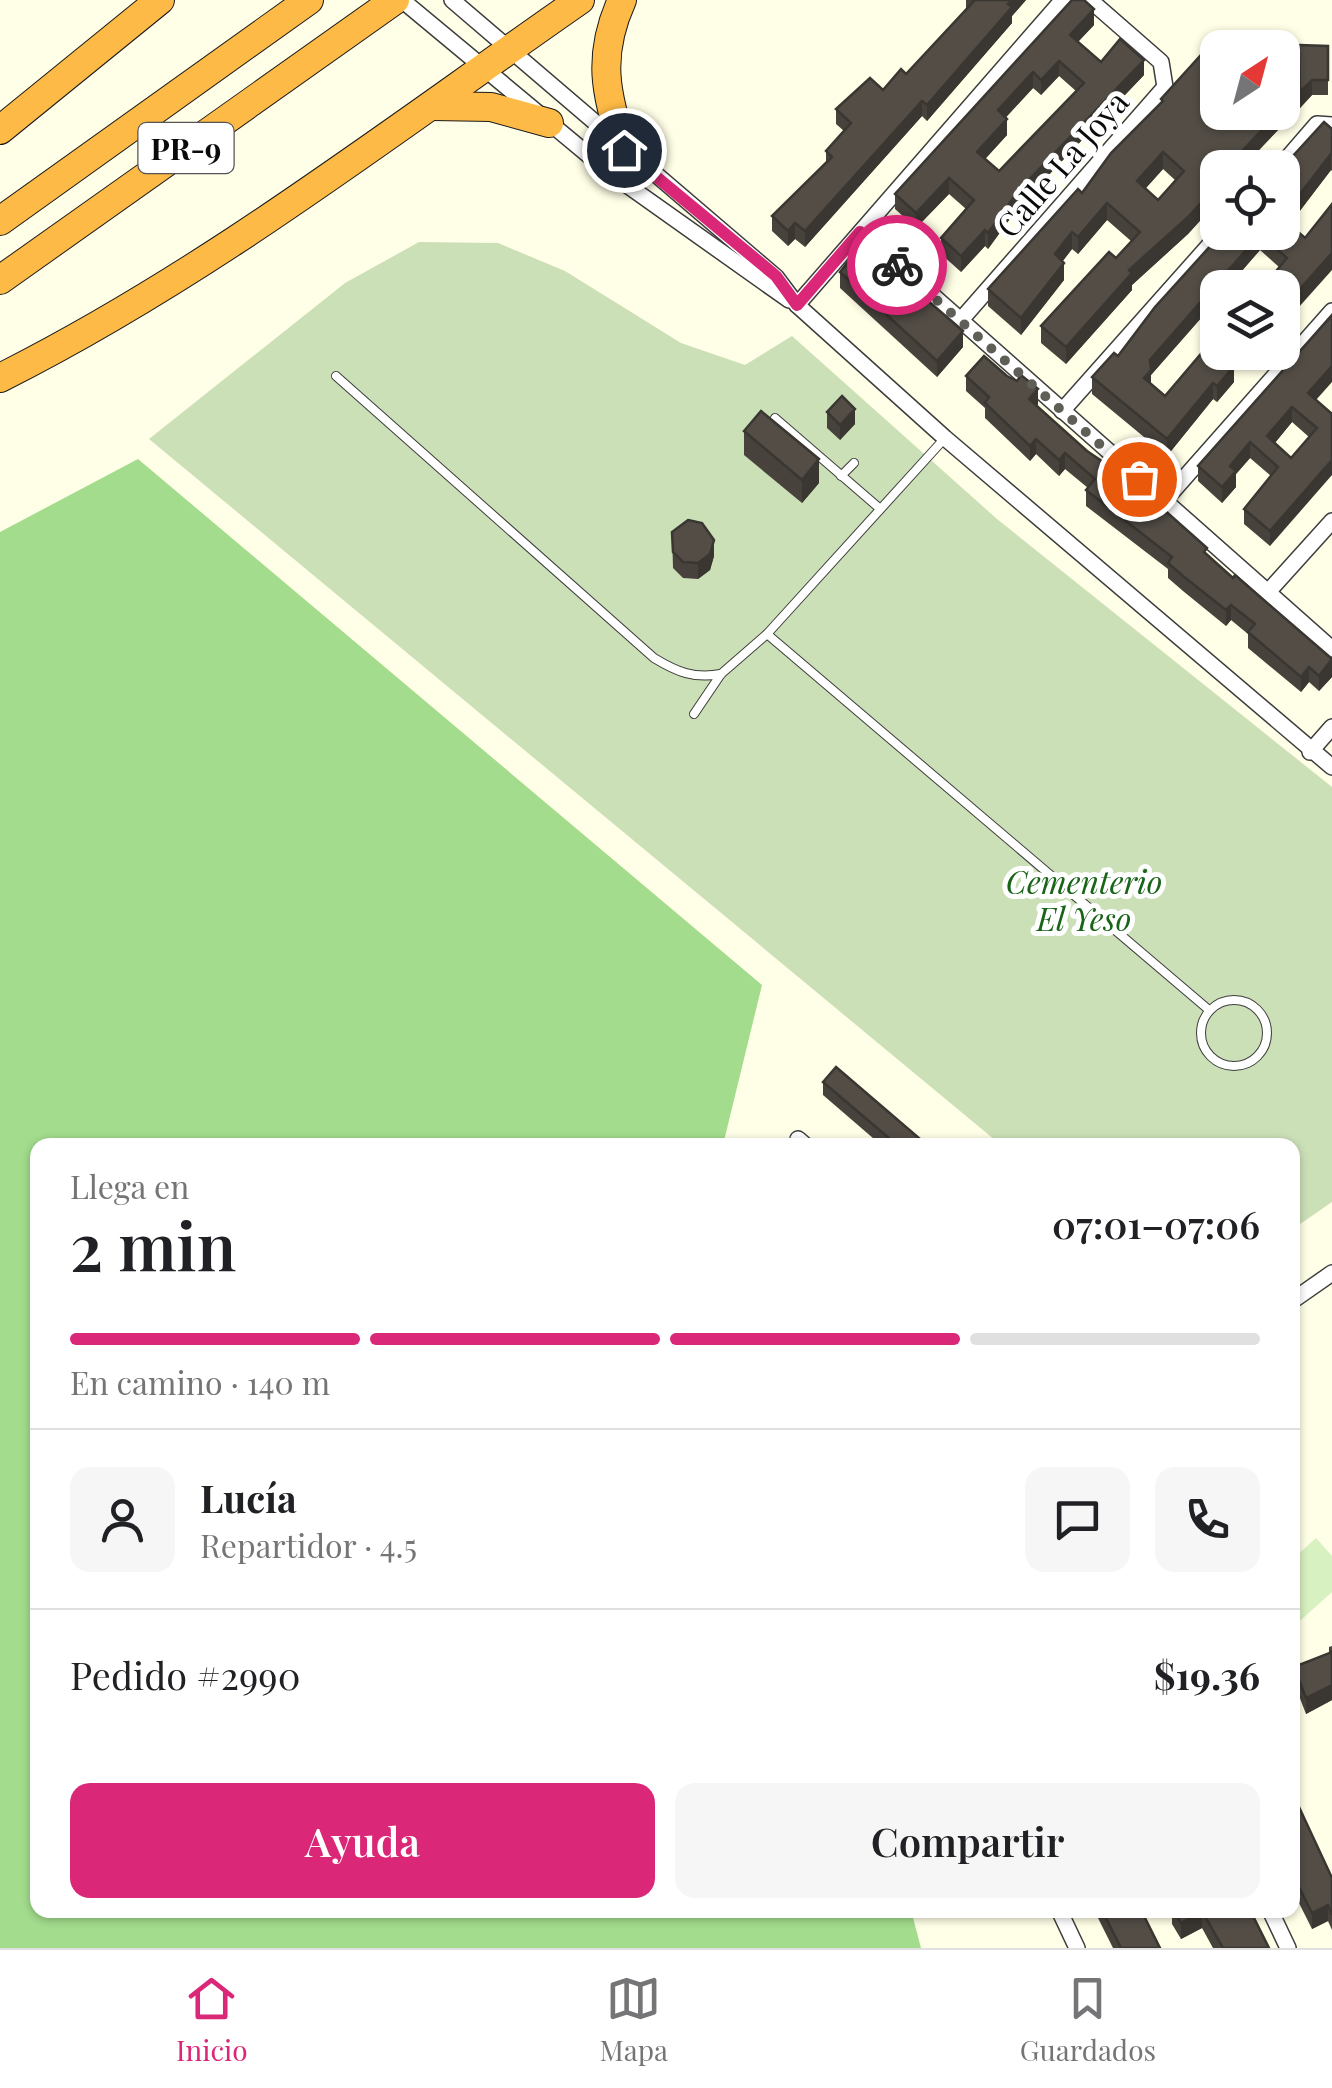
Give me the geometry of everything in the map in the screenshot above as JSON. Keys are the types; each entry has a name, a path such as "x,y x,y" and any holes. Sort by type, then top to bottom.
{"highway":[{"path":"0,130 160,0"},
{"name":"PR-9","path":"0,220 309,0"},
{"name":"PR-9","path":"0,280 399,0"},
{"path":"0,378 78,339 190,272 580,0"},
{"path":"622,0 609,31 603,75 624,150"},
{"path":"433,106 491,107 549,123"}],"street":[{"path":"399,0 549,123 761,284 797,305 945,438 1332,767"},
{"path":"452,0 776,276 797,305"},
{"path":"797,305 1060,3 1073,0"},
{"name":"Calle La Joya","path":"960,321 1164,87 1161,62 1090,0"},
{"path":"1295,150 1317,124 1332,125"},
{"path":"860,232 1332,649"},
{"path":"1062,412 1205,250"},
{"path":"1164,501 1332,311"},
{"path":"1268,592 1332,521"},
{"path":"1310,752 1332,727"},
{"path":"1300,1296 1332,1273"},
{"path":"1063,1918 1077,1948"},
{"path":"1274,1918 1288,1948"}],"lane":[{"path":"336,376 654,658 677,672 703,677 721,674"},
{"path":"776,418 878,507"},
{"path":"694,714 721,674 767,634 878,507 945,438"},
{"path":"841,476 854,463"},
{"path":"767,634 1209,1010"},
{"path":"1229,1000 1240,1000 1260,1011 1268,1032 1260,1054 1232,1066 1213,1058 1200,1030 1209,1010 1229,1000"}],"green space":[{"name":"Cementerio El Yeso","path":"419,242 498,243 565,271 681,343 745,365 792,336 997,519 1332,787 1332,1202 1300,1224 1300,1138 993,1138 149,439 345,283"},
{"path":"138,459 762,985 725,1138 30,1138 30,1918 913,1918 921,1948 0,1948 0,532"},
{"path":"1316,1538 1332,1556 1332,1592 1300,1621 1300,1553"}],"building":[{"path":"973,0 1012,0 1008,4 1012,7 927,105 922,101 805,231 795,223 788,231 772,216 832,157 826,151 851,123 836,109 870,78 883,90 901,69 906,74"},
{"path":"1072,0 1084,0 1094,9 1070,35 1101,62 1120,39 1144,60 1020,189 988,233 985,230 961,256 941,238 974,200 949,178 916,213 895,194","holes":["1059,61 1084,83 999,171 977,152 1007,119 998,110 1033,72 1041,80"]},
{"path":"1300,45 1328,46 1328,80 1312,80 1300,92"},
{"path":"1200,56 1200,130 1262,130 1243,150 1200,150 1200,204 1129,270 1132,273 1066,347 1041,326 1109,252 1116,258 1140,232 1107,203 1078,237 1072,232 1055,254 1064,263 1021,318 988,289 1078,189 1082,193 1111,153 1163,101","holes":["1163,152 1184,171 1158,200 1137,181"]},
{"path":"1324,122 1332,129 1332,155 1300,194 1300,150"},
{"path":"1332,204 1332,253 1300,289 1300,270 1277,270 1287,258 1278,250 1300,250 1300,234 1305,238"},
{"path":"862,244 963,331 937,361 840,272"},
{"path":"1207,250 1246,250 1229,270 1200,270 1200,303 1150,360 1151,370 1144,378 1165,396 1200,355 1200,370 1231,370 1217,386 1213,383 1167,439 1092,377 1114,353 1118,356 1155,307"},
{"path":"1332,315 1332,366 1308,393 1332,414 1332,460 1270,531 1244,509 1278,467 1250,442 1230,466 1236,471 1222,487 1198,466 1283,370 1300,370 1300,351","holes":["1292,407 1317,428 1291,458 1267,436"]},
{"path":"984,356 1007,376 1017,381 1021,375 1038,389 1029,399 1087,451 1134,483 1207,548 1204,552 1233,578 1235,575 1332,659 1319,676 1309,667 1301,677 1248,632 1255,624 1231,605 1226,610 1168,563 1172,557 1086,490 1095,479 1065,453 1059,460 1036,439 1030,446 985,403 989,397 966,376"},
{"path":"842,396 855,409 840,425 827,412"},
{"path":"761,411 819,459 802,480 744,431"},
{"path":"688,520 702,523 714,540 710,554 698,563 683,562 673,552 672,532"},
{"path":"836,1067 919,1138 889,1138 823,1082"},
{"path":"1332,1652 1332,1685 1306,1698 1300,1682 1300,1665"},
{"path":"1300,1809 1332,1878 1332,1915 1328,1905 1312,1913 1300,1889"},
{"path":"1106,1918 1145,1918 1160,1948 1121,1948"},
{"path":"1206,1918 1254,1918 1269,1948 1223,1948"}],"way so far":[{"path":"897,265 1139,479"}],"route":[{"path":"624,150 776,276 797,305 860,232 897,265"}]}
